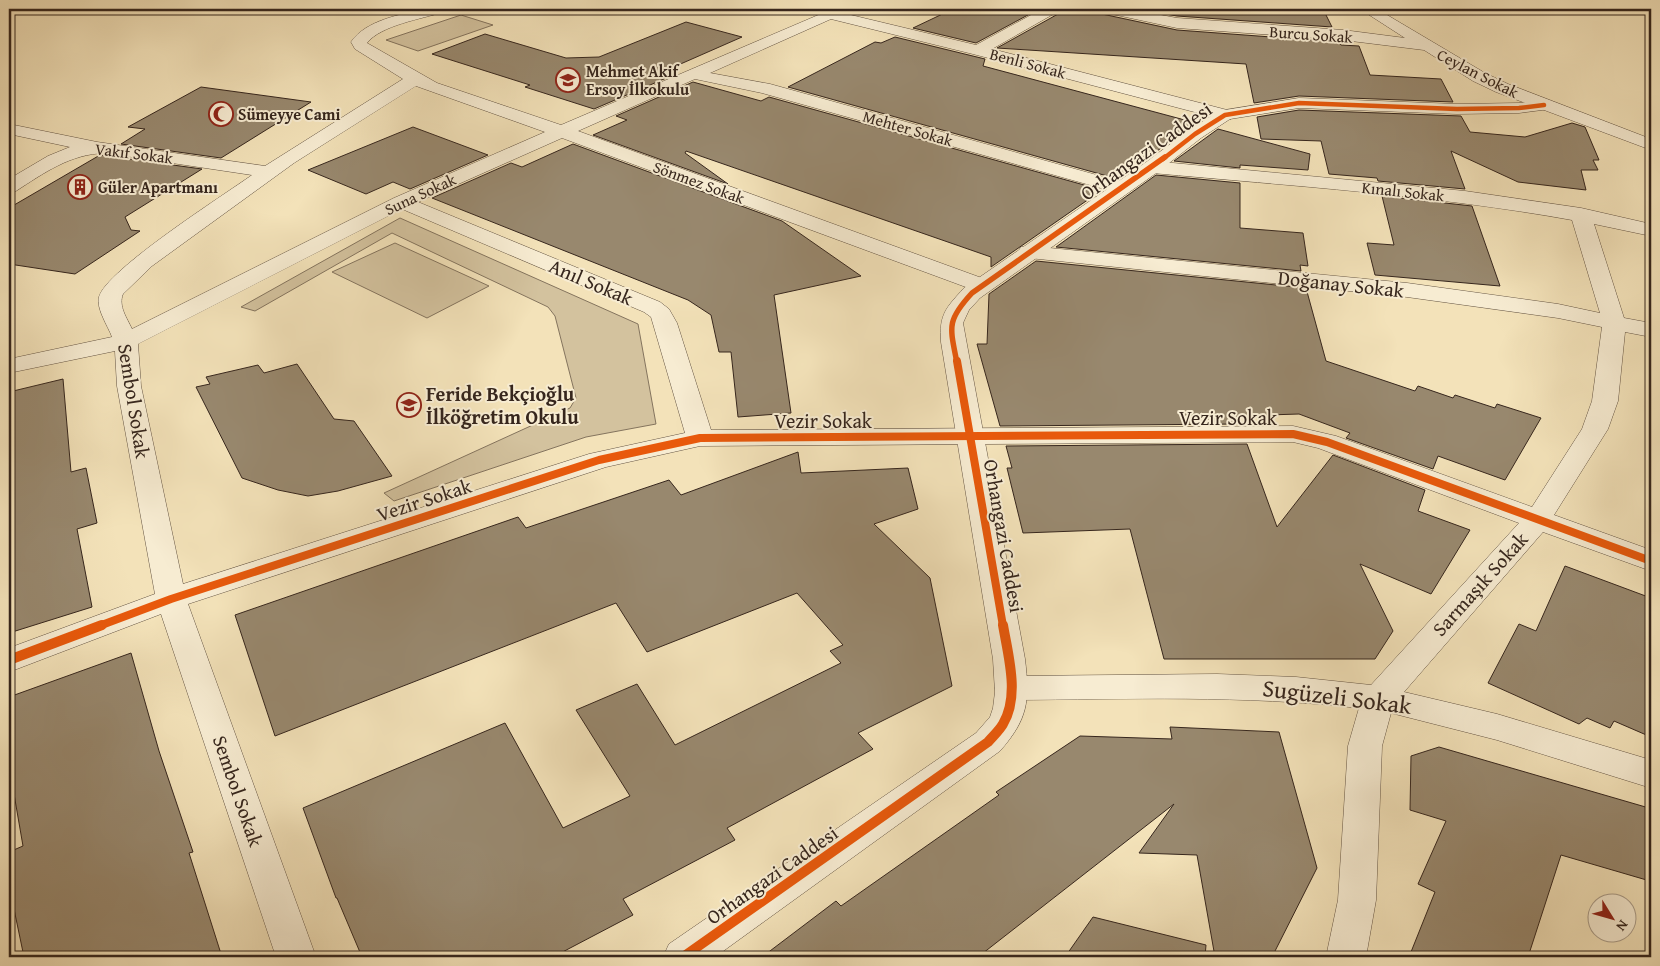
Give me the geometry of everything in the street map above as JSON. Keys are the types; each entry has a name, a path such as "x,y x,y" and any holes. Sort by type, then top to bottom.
{"street":[{"path":"415,79 361,46 359,42 363,36 373,31 438,9"},
{"path":"978,50 1052,9"},
{"name":"Burcu Sokak","path":"1106,9 1177,23 1343,35 1426,46"},
{"name":"Ceylan Sokak","path":"1367,9 1479,77 1544,105 1651,145"},
{"path":"1647,9 1651,12"},
{"name":"Benli Sokak","path":"838,10 978,50 1225,115"},
{"name":"Suna Sokak","path":"9,366 126,341 401,202 838,10"},
{"name":"Mehter Sokak","path":"692,74 764,88 1122,188"},
{"name":"Sönmez Sokak","path":"415,79 431,87 560,131 982,286"},
{"name":"Sembol Sokak","path":"296,957 172,599 131,394 126,341 110,305 113,291 144,261 316,140 415,79"},
{"name":"Orhangazi Caddesi","path":"698,953 988,742 1004,723 1010,706 1012,688 971,437 953,342 951,323 959,307 982,286 1029,252 1152,167 1195,134 1225,115 1299,103 1457,109 1519,108 1544,105"},
{"path":"9,129 96,146"},
{"name":"Vakıf Sokak","path":"9,187 68,152 96,146 269,172"},
{"name":"Kınalı Sokak","path":"1152,167 1458,196 1581,214 1651,230"},
{"name":"Anıl Sokak","path":"401,202 661,314 700,438"},
{"name":"Sarmaşık Sokak","path":"1346,957 1357,900 1365,746 1379,698 1538,519 1596,429 1605,402 1614,321 1581,214"},
{"name":"Doğanay Sokak","path":"1029,252 1407,290 1558,311 1651,330"},
{"name":"Vezir Sokak","path":"9,660 172,599 599,460 700,438 1293,434 1327,442 1651,561"},
{"name":"Sugüzeli Sokak","path":"1012,688 1216,686 1296,689 1379,698 1497,727 1651,774"}],"shaded area":[{"path":"461,15 493,25 418,51 386,40"},
{"path":"400,218 638,324 656,424 586,437 394,501 384,493 570,408 576,398 555,316 548,307 392,233 255,311 241,307"},
{"path":"395,243 489,286 427,318 332,272"}],"building":[{"path":"953,9 1039,9 976,43 913,28"},
{"path":"1061,9 1098,9 1102,14 1177,30 1339,42 1341,45 1359,46 1370,75 1441,79 1453,102 1299,96 1254,103 1246,64 997,48 1058,14"},
{"path":"1137,9 1323,9 1332,27 1177,16"},
{"path":"686,22 742,37 660,73 671,76 594,109 525,87 530,85 432,54 485,34 566,58 599,57"},
{"path":"895,37 985,59 983,66 1196,123 1118,179 788,87 875,42 881,43"},
{"path":"693,82 761,101 769,97 1102,190 991,267 991,257 686,151 685,153 728,184 593,135 627,120 616,116"},
{"name":"Sümeyye Cami","path":"201,87 311,102 221,158 121,144 145,129 128,127"},
{"path":"1299,110 1461,116 1470,132 1525,137 1572,123 1585,127 1599,160 1593,160 1598,170 1581,170 1586,190 1518,182 1451,151 1465,189 1378,181 1377,178 1329,174 1321,141 1261,139 1257,117"},
{"path":"413,127 488,155 410,189 393,182 366,194 308,170"},
{"path":"1218,129 1310,154 1308,170 1240,165 1240,168 1174,161"},
{"path":"573,144 782,221 861,276 774,295 791,413 738,417 731,352 719,352 711,315 688,300 432,198 511,163 522,167"},
{"path":"100,155 202,169 125,217 131,230 140,231 75,274 9,264 9,208"},
{"path":"1156,175 1240,183 1240,228 1303,233 1308,266 1300,265 1301,271 1056,247"},
{"path":"1382,196 1472,206 1500,286 1375,275 1367,243 1394,245"},
{"path":"1036,261 1306,288 1326,361 1415,391 1418,386 1453,398 1455,395 1495,408 1497,404 1541,418 1505,480 1438,456 1433,469 1346,438 1350,433 1299,414 1237,416 1240,424 1000,426 977,344 987,344 989,294"},
{"path":"297,364 334,419 354,421 392,476 338,491 308,496 278,490 242,478 196,387 210,384 206,377 258,365 264,373"},
{"path":"63,379 71,472 86,468 97,523 77,529 92,607 9,633 9,392"},
{"path":"1247,444 1277,527 1333,455 1425,490 1418,511 1470,530 1431,594 1360,564 1393,631 1375,659 1164,659 1130,529 1023,533 1007,468 1012,468 1006,446"},
{"path":"798,452 801,473 908,468 918,509 874,524 930,578 952,686 858,733 873,749 727,828 735,840 623,899 633,915 553,957 362,957 336,898 303,808 505,723 563,828 630,796 576,710 637,684 675,745 841,663 830,651 843,645 797,593 647,652 616,603 275,736 235,615 518,517 526,528 669,480 681,495"},
{"path":"1565,566 1651,598 1651,737 1614,721 1610,728 1587,718 1579,724 1488,683 1519,624 1536,631"},
{"path":"131,653 159,751 193,852 189,853 222,957 24,957 9,885 9,852 23,846 9,765 9,697"},
{"path":"1170,727 1279,732 1317,868 1272,957 1215,957 1197,855 1139,853 1174,804 978,957 762,957 836,901 841,906 999,795 996,792 1080,736 1172,739"},
{"path":"1439,747 1649,808 1650,881 1561,855 1528,957 1409,957 1435,892 1418,884 1446,821 1410,810 1411,756"},
{"path":"1093,917 1206,945 1205,957 1065,957"}],"cycle path":[{"path":"683,957 988,742 1002,726 1007,715 1011,700 1009,659 951,323 959,307 972,293 1152,167 1195,134 1225,115 1299,103 1457,109 1519,108 1544,105"},
{"path":"9,660 171,599 599,460 700,438 1293,434 1327,442 1651,561"}],"place":[{"name":"Mehmet Akif Ersoy İlkokulu","path":"568,80"},
{"name":"Sümeyye Cami","path":"221,114"},
{"name":"Güler Apartmanı","path":"80,187"},
{"name":"Feride Bekçioğlu İlköğretim Okulu","path":"409,405"}]}
